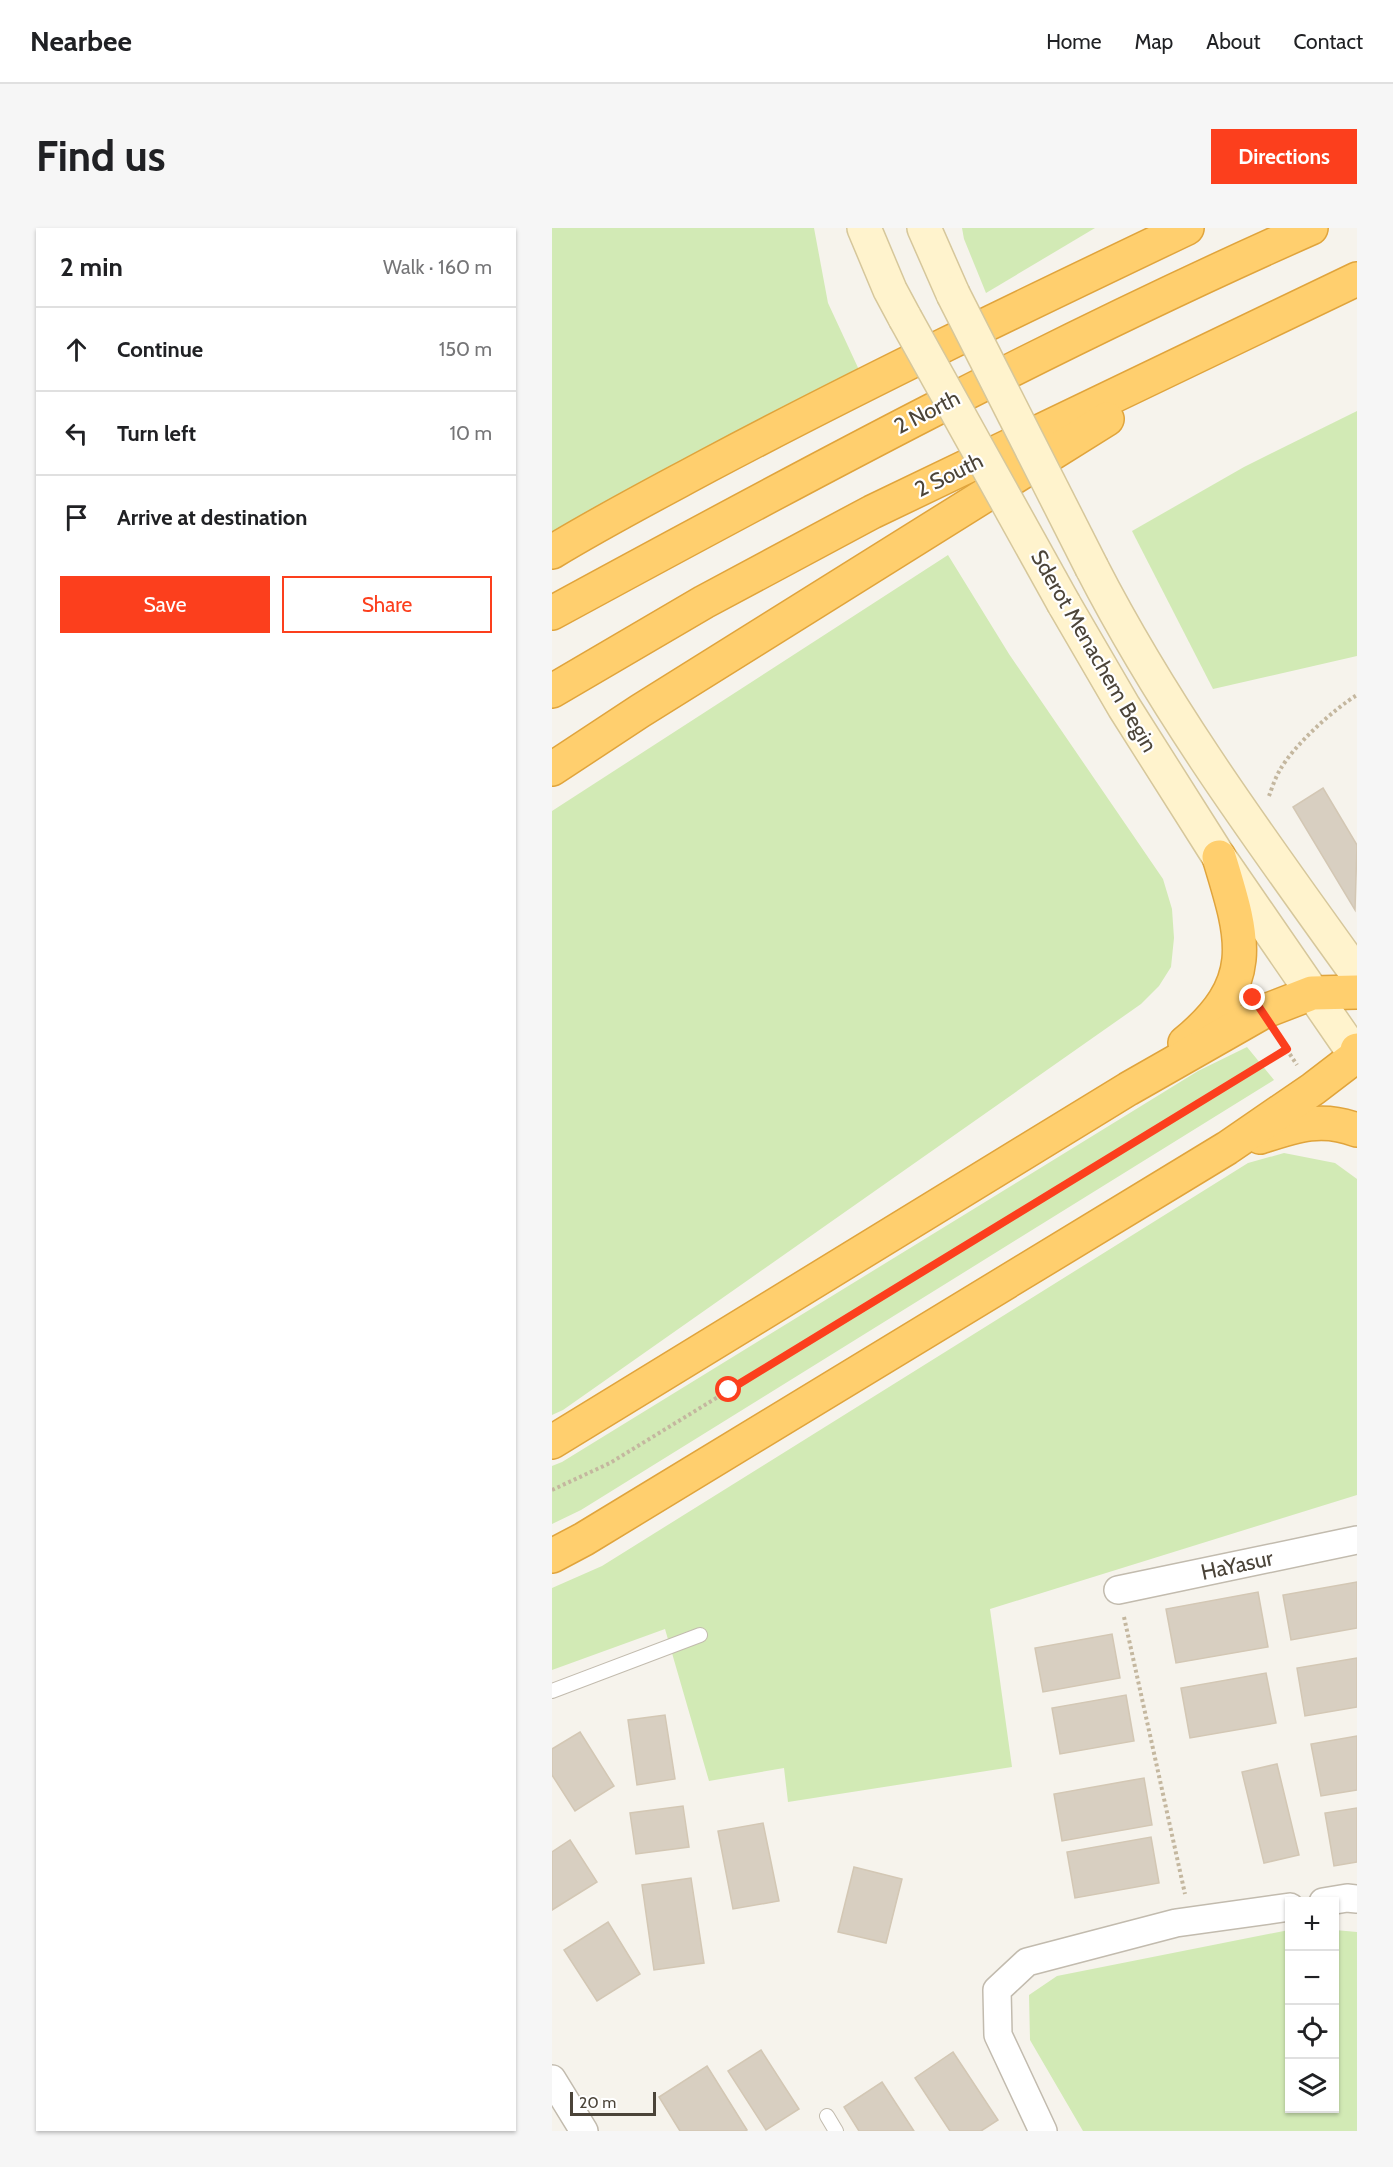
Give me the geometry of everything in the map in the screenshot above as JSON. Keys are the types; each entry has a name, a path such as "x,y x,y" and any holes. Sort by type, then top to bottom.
{"highway":[{"path":"1105,268 1172,228"},
{"path":"552,552 591,528 784,426 1187,228"},
{"name":"2 North","path":"552,613 951,399 1129,311 1311,228"},
{"name":"2 South","path":"552,691 704,602 872,512 1357,279"},
{"path":"552,769 640,711 1246,331"},
{"path":"1128,1089 1202,1029 1224,1004 1236,978 1240,941 1237,921 1219,857"},
{"path":"552,1442 1128,1089 1263,1012 1312,993 1357,992"},
{"path":"552,1556 594,1533 1227,1148 1313,1089 1356,1053"},
{"path":"1227,1148 1295,1126 1321,1122 1337,1123 1357,1130"}],"main road":[{"name":"Sderot Menachem Begin","path":"864,228 890,290 905,318 1124,707 1219,857 1356,1053"},
{"name":"Sderot Menachem Begin","path":"924,228 953,294 1119,620 1184,727 1357,974"}],"street":[{"name":"HaYasur","path":"1118,1590 1357,1540"},
{"path":"1339,1899 1357,1899"},
{"path":"1043,2131 998,2035 997,1990 1027,1962 1191,1921 1285,1907"},
{"path":"552,2079 584,2131"}],"lane":[{"path":"552,1691 700,1635"},
{"path":"828,2116 836,2131"}],"path":[{"path":"1265,805 1280,769 1308,736 1341,705 1357,694"},
{"path":"1263,1012 1313,1089"},
{"path":"552,1490 610,1463 1287,1049"},
{"path":"1118,1590 1191,1921"}],"green space":[{"path":"552,228 814,228 828,303 860,372 552,538"},
{"path":"962,228 1095,228 986,293 964,239"},
{"path":"1357,411 1357,656 1213,689 1132,531 1244,467"},
{"path":"948,555 1009,654 1163,879 1172,909 1174,938 1171,967 1159,986 1141,1004 563,1410 552,1415 552,811"},
{"path":"1247,1047 1274,1080 581,1510 552,1524 552,1466 562,1462 1198,1071"},
{"path":"1284,1153 1335,1163 1357,1179 1357,1495 990,1609 1012,1767 788,1802 784,1768 709,1781 665,1629 552,1670 552,1588 602,1566 1248,1163"},
{"path":"1339,1930 1357,1932 1357,2131 1083,2131 1030,2040 1029,1995 1057,1976 1285,1931 1285,2113 1339,2113"}],"building":[{"path":"1323,788 1357,845 1355,910 1293,807"},
{"path":"1357,1582 1357,1628 1291,1640 1283,1595"},
{"path":"1258,1592 1268,1647 1176,1663 1166,1609"},
{"path":"1112,1634 1120,1678 1043,1692 1035,1648"},
{"path":"1357,1658 1357,1707 1305,1716 1297,1668"},
{"path":"1266,1673 1276,1723 1190,1738 1181,1688"},
{"path":"1126,1695 1134,1741 1060,1754 1052,1708"},
{"path":"665,1715 675,1779 637,1785 628,1720"},
{"path":"580,1732 614,1786 575,1811 552,1775 552,1749"},
{"path":"1357,1736 1357,1790 1321,1796 1311,1744"},
{"path":"1277,1764 1299,1855 1264,1863 1242,1772"},
{"path":"1144,1778 1152,1825 1062,1841 1054,1794"},
{"path":"683,1806 689,1847 636,1854 630,1813"},
{"path":"1357,1808 1357,1862 1334,1866 1325,1813"},
{"path":"763,1823 779,1901 733,1909 718,1831"},
{"path":"1151,1837 1159,1883 1075,1898 1067,1852"},
{"path":"570,1840 597,1882 552,1910 552,1852"},
{"path":"854,1867 902,1879 886,1943 838,1932"},
{"path":"691,1878 704,1963 654,1970 642,1885"},
{"path":"608,1922 640,1974 597,2001 564,1950"},
{"path":"761,2050 799,2109 766,2130 728,2071"},
{"path":"953,2052 998,2120 981,2131 950,2131 915,2078"},
{"path":"707,2066 747,2130 680,2131 659,2097"},
{"path":"882,2082 914,2131 859,2131 844,2107"}],"route":[{"path":"729,1390 1287,1049 1253,998"}]}
